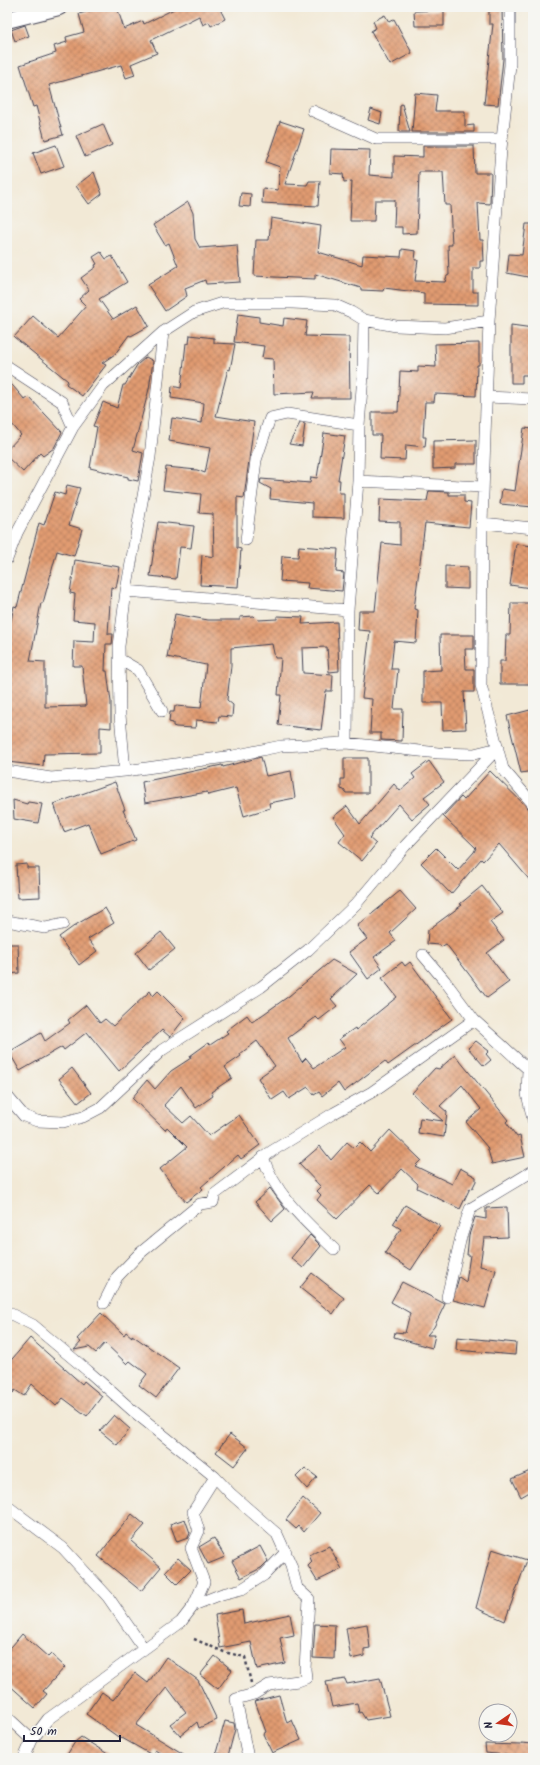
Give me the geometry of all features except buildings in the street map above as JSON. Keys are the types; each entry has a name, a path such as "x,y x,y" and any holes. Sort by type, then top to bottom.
{"street":[{"path":"7,20 59,7"},
{"path":"510,7 510,65 502,139 489,321 482,523 481,685 503,769 533,804"},
{"path":"313,111 376,139 502,139"},
{"path":"7,559 17,534 73,427 103,386 163,332 194,312 222,303 292,303 334,306 351,312 364,320 396,326 445,328 489,321"},
{"path":"347,743 348,610 358,481 364,320"},
{"path":"125,771 120,715 119,659 126,591 150,457 163,332"},
{"path":"7,366 62,402 73,427"},
{"path":"486,397 533,399"},
{"path":"246,540 256,460 270,418 287,414 359,424"},
{"path":"358,481 483,487"},
{"path":"482,523 533,528"},
{"path":"126,591 348,610"},
{"path":"119,659 138,670 162,711"},
{"path":"7,771 50,778 125,771 233,756 281,746 347,743 438,753 474,754 498,748"},
{"path":"7,1096 24,1116 38,1121 63,1122 83,1117 100,1108 162,1050 261,987 308,950 356,904 405,846 498,748"},
{"path":"7,921 45,928 63,924"},
{"path":"422,955 446,981 474,1020 530,1065 527,1094 533,1120"},
{"path":"104,1303 116,1277 139,1254 188,1212 200,1204 213,1202 216,1194 263,1157 334,1113 372,1092 474,1020"},
{"path":"263,1157 269,1174 279,1191 334,1249"},
{"path":"447,1297 461,1237 470,1209 533,1171"},
{"path":"7,1312 33,1325 132,1410 215,1477 231,1494 277,1534 286,1552 297,1588 309,1599 305,1669 306,1678 298,1681 269,1685 254,1694 236,1699 248,1758"},
{"path":"24,1758 32,1740 48,1719 181,1622 194,1605 204,1582 191,1548 199,1531 193,1512 215,1477"},
{"path":"7,1506 63,1548 108,1597 144,1649"},
{"path":"194,1605 222,1594 242,1589 264,1575 286,1552"},
{"path":"7,1717 32,1740"}],"path":[{"path":"194,1639 224,1652 244,1657 254,1694"}]}
